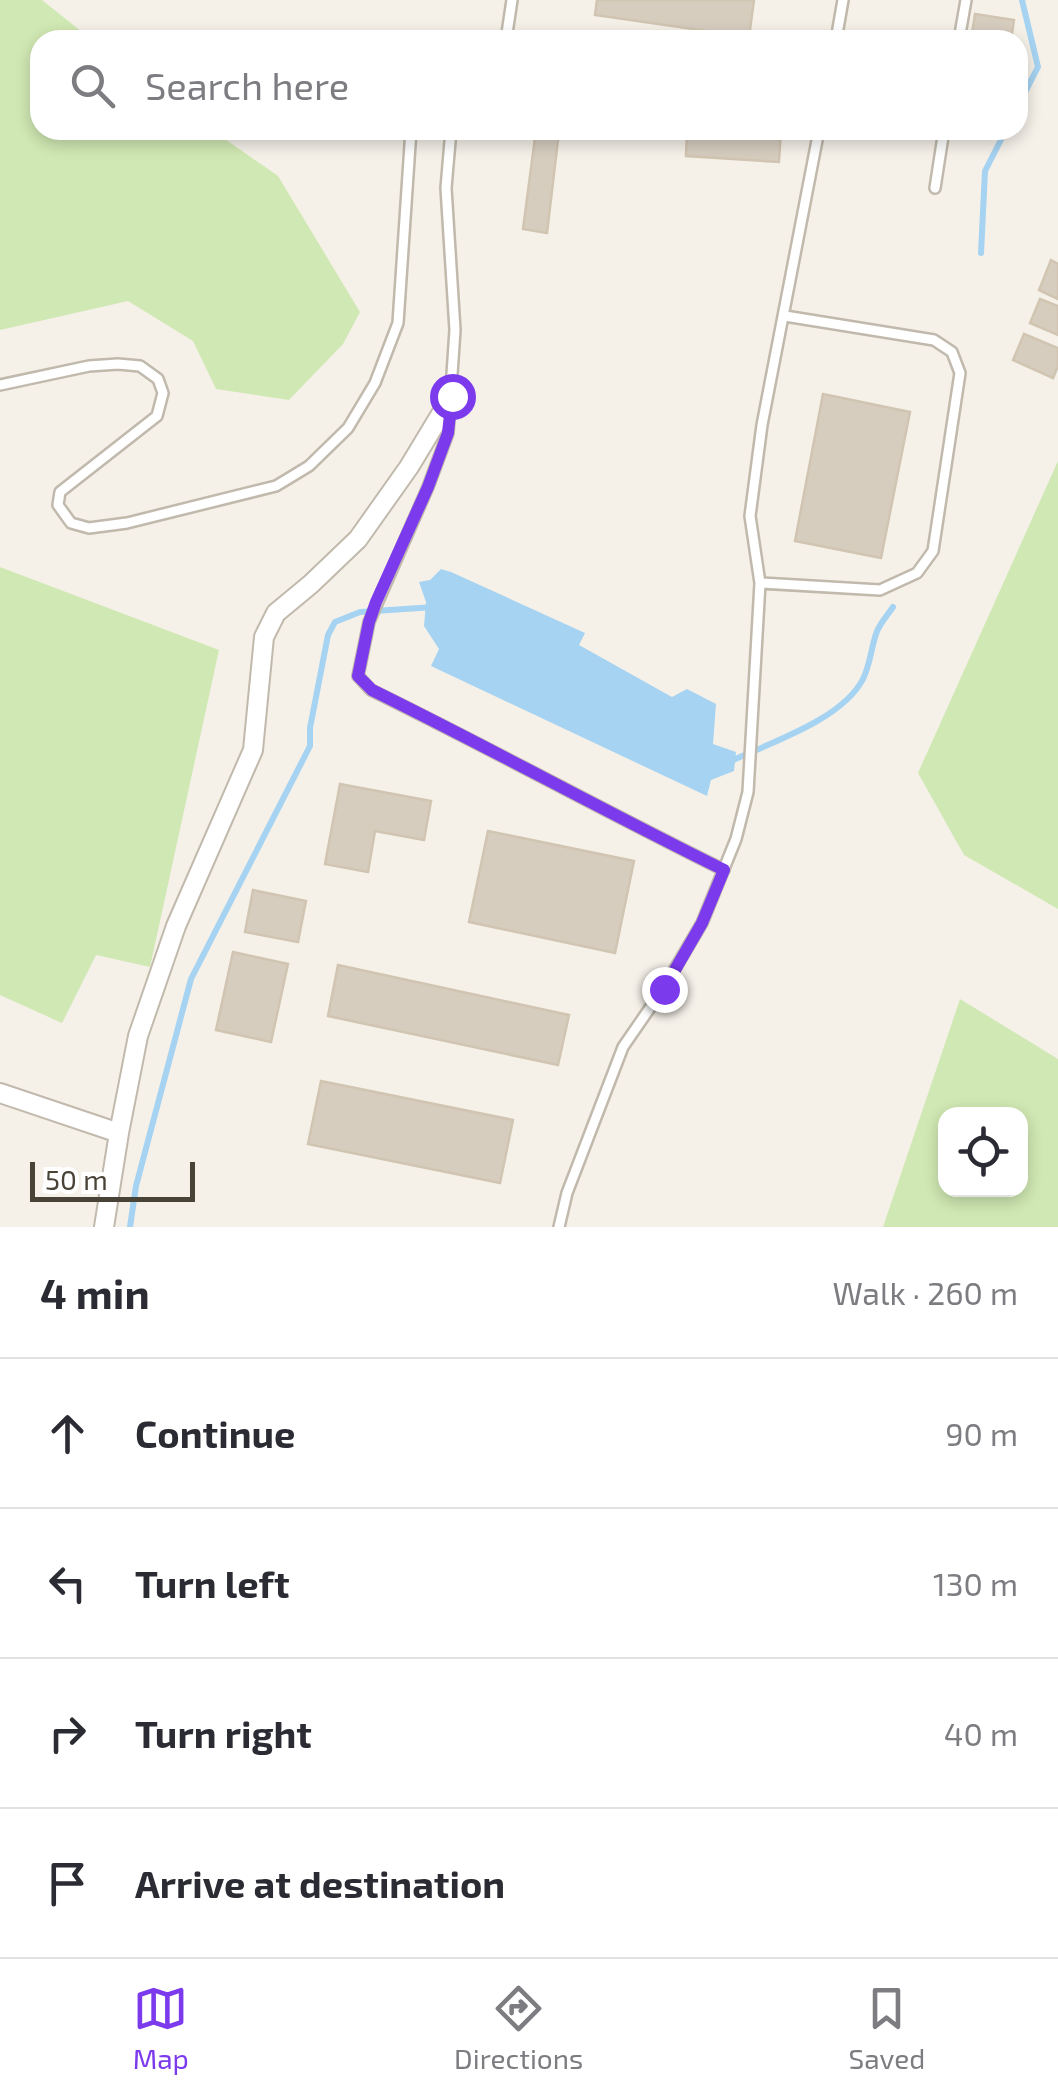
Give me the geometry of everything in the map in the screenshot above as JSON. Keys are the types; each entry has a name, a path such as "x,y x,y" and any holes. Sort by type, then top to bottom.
{"street":[{"path":"104,1227 138,1036 176,926 253,750 264,637 276,613 358,539 409,468 452,396"},
{"path":"0,1093 119,1133"}],"lane":[{"path":"508,30 512,0"},
{"path":"838,30 844,0"},
{"path":"961,30 966,0"},
{"path":"0,385 89,366 118,364 140,366 158,379 163,393 158,416 60,492 58,505 71,523 88,528 128,523 276,486 308,466 348,428 375,383 398,323 410,140"},
{"path":"449,140 446,188 455,330 448,433 422,502 376,602 358,676 372,690 724,870"},
{"path":"559,1227 567,1193 623,1048 664,989 702,923 736,840 744,808 760,583 750,516 762,425 818,140"},
{"path":"935,188 942,140"},
{"path":"760,583 880,590 917,574 933,552 960,373 952,352 934,340 785,316"}],"green space":[{"path":"0,0 42,0 80,30 30,30 30,140 226,140 278,176 360,312 343,344 289,400 216,389 193,341 128,301 0,330"},
{"path":"1058,461 1058,909 964,855 918,773"},
{"path":"0,567 219,650 150,967 96,955 62,1023 0,995"},
{"path":"960,999 1058,1059 1058,1227 883,1227"}],"water":[{"path":"441,569 585,633 579,645 672,697 687,689 716,704 713,744 736,752 734,771 711,780 707,796 431,666 439,649 424,626 426,602 419,582 430,580"}],"building":[{"path":"597,0 754,0 750,30 700,30 595,15"},
{"path":"975,14 1014,20 1012,30 973,30"},
{"path":"535,140 558,140 547,233 523,229"},
{"path":"687,140 780,140 779,162 686,156"},
{"path":"1051,260 1058,264 1058,299 1039,290"},
{"path":"1040,299 1058,306 1058,335 1030,323"},
{"path":"1024,334 1058,348 1053,378 1013,360"},
{"path":"823,394 910,412 881,558 795,541"},
{"path":"340,784 431,801 424,840 375,831 368,872 325,864"},
{"path":"488,831 634,861 615,953 469,922"},
{"path":"253,890 306,901 298,942 245,932"},
{"path":"233,952 288,964 271,1042 216,1030"},
{"path":"338,965 569,1015 558,1065 328,1016"},
{"path":"321,1081 513,1120 500,1183 308,1144"}],"waterway":[{"path":"1022,0 1038,67 1028,86"},
{"path":"981,253 985,171 1001,140"},
{"path":"130,1227 136,1186 191,979 310,746 328,635 335,622 360,612 434,607"},
{"path":"729,762 803,729 853,694 865,674 877,630 893,607"}],"route":[{"path":"452,396 448,433 376,602 358,676 372,690 724,870 702,923 664,989"}]}
